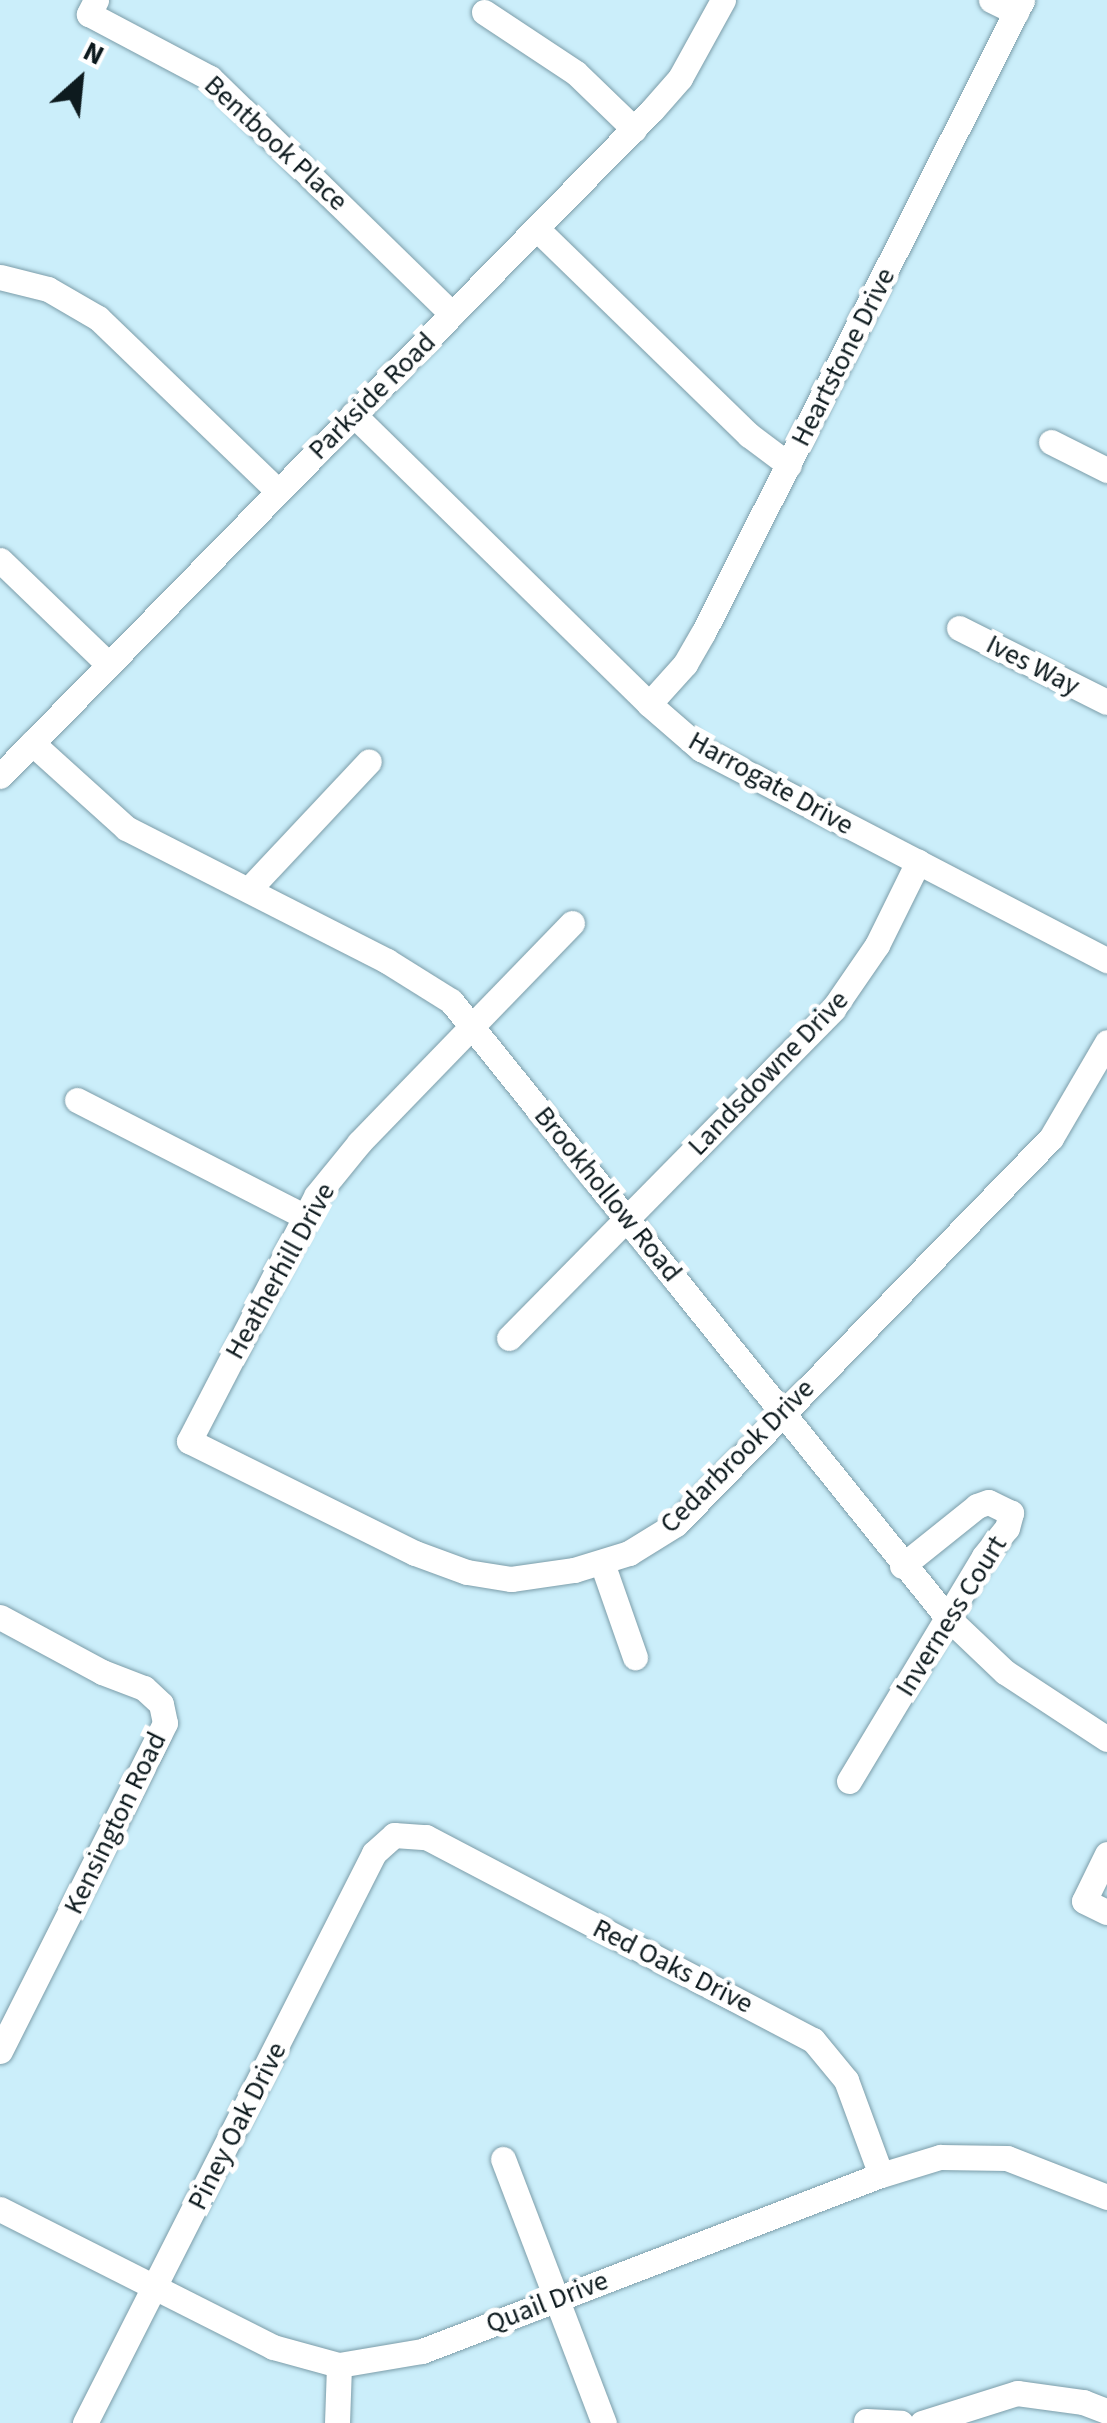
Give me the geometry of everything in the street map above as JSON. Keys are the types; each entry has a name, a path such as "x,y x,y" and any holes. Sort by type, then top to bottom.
{"street":[{"name":"Bentbook Place","path":"96,0 88,14 210,78 452,314"},
{"name":"Parkside Road","path":"2,768 32,743 634,129 680,78 723,0"},
{"path":"991,0 1019,6"},
{"name":"Heartstone Drive","path":"649,704 692,654 1019,6"},
{"path":"484,12 576,73 634,129"},
{"path":"537,229 748,434 789,465"},
{"path":"0,277 48,289 98,318 278,491"},
{"name":"Harrogate Drive","path":"353,414 649,704 701,749 730,768 1107,960"},
{"path":"1051,442 1107,470"},
{"path":"0,560 109,665"},
{"name":"Ives Way","path":"959,628 1107,702"},
{"name":"Brookhollow Road","path":"32,743 112,818 439,991 627,1216 902,1566 1004,1672 1107,1739"},
{"path":"249,889 370,761"},
{"name":"Landsdowne Drive","path":"509,1338 832,1009 877,944 918,862"},
{"name":"Heatherhill Drive","path":"190,1441 304,1216 339,1165 572,924"},
{"name":"Cedarbrook Drive","path":"190,1441 415,1553 466,1572 511,1579 602,1563 629,1553 676,1524 1051,1138 1107,1042"},
{"path":"77,1100 304,1216"},
{"name":"Inverness Court","path":"849,1781 1006,1528 1010,1513 988,1502 978,1506 902,1566"},
{"path":"602,1563 635,1658"},
{"name":"Kensington Road","path":"0,1617 102,1672 144,1688 160,1704 166,1723 0,2052"},
{"name":"Red Oaks Drive","path":"394,1835 426,1837 813,2040 846,2080 881,2174"},
{"name":"Piney Oak Drive","path":"86,2423 374,1853 394,1835"},
{"path":"1107,1854 1084,1901 1107,1912"},
{"name":"Quail Drive","path":"0,2209 273,2347 339,2366 422,2351 881,2174 940,2157 989,2155 1029,2164 1107,2197"},
{"path":"503,2159 604,2423"},
{"path":"337,2423 339,2366"},
{"path":"922,2423 1017,2393 1083,2402 1107,2411"},
{"path":"866,2421 901,2423"}]}
